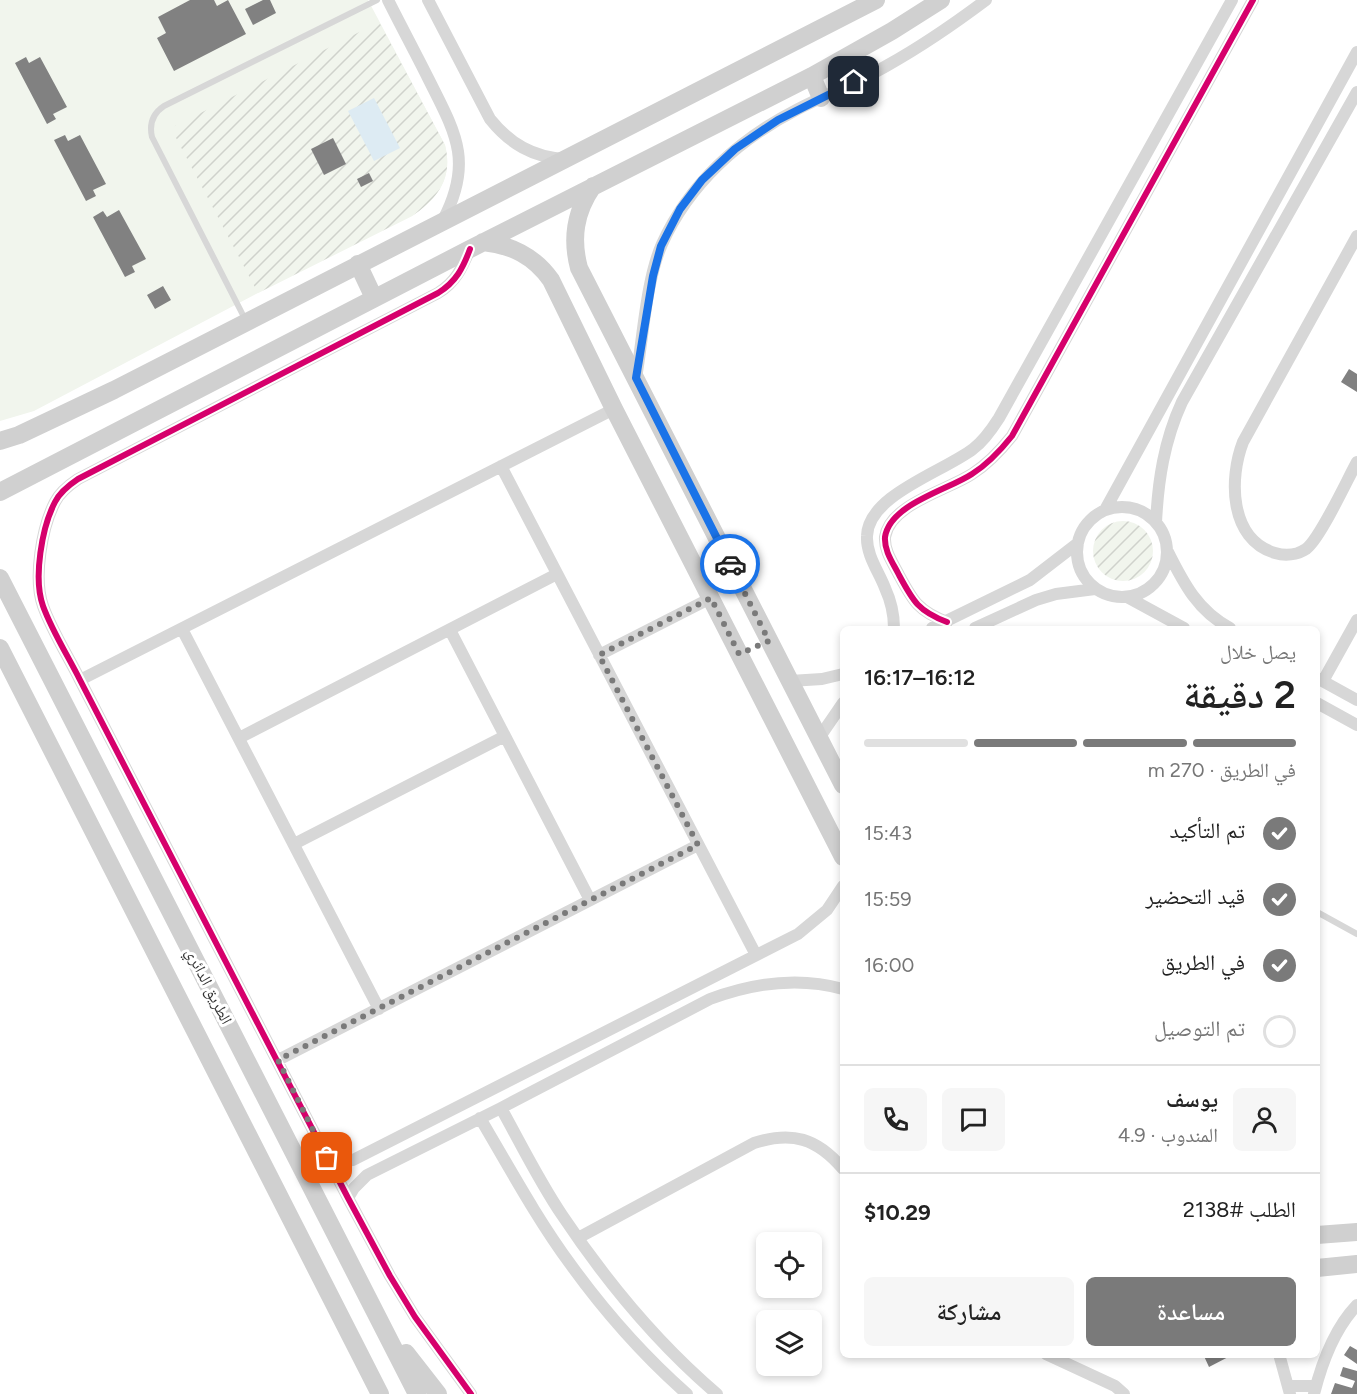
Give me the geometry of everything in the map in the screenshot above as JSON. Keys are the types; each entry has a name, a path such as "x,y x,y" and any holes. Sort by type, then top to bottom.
{"main road":[{"path":"0,441 20,435 79,408 876,0"},
{"path":"0,492 477,245 812,76 892,31 940,0"},
{"path":"812,76 821,98"},
{"path":"593,186 577,218 574,243 579,268 840,779"},
{"path":"477,245 506,246 517,250 537,263 551,280 614,409 840,851"},
{"path":"358,264 374,298"},
{"path":"566,310 594,298"},
{"name":"الطريق الدائري","path":"0,578 417,1394"},
{"path":"739,654 769,641"},
{"name":"الطريق الدائري","path":"0,648 380,1394"},
{"path":"1320,1235 1357,1232"},
{"path":"1320,1268 1357,1264"},
{"path":"384,1326 438,1394"}],"street":[{"path":"388,0 454,130 459,155 457,182 443,220"},
{"path":"428,0 490,119 497,128 522,148 543,156 566,159"},
{"path":"636,378 653,276 661,246 680,209 702,180 735,149 778,120 886,66 947,30 986,0"},
{"path":"894,626 892,609 868,547 867,536 877,510 888,498 960,459 976,448 988,434 1232,0"},
{"path":"947,622 925,613 901,579 886,549 885,536 890,524 897,515 910,506 970,476 986,465 1012,436 1254,0"},
{"path":"1095,589 1082,573 1077,553 1078,543 1088,523 1105,510 1357,52"},
{"path":"1156,523 1160,476 1176,416 1357,92"},
{"path":"1300,153 1318,163"},
{"path":"1357,236 1238,454 1234,474 1235,496 1240,518 1246,529 1261,546 1270,551 1290,555 1305,549 1316,537 1357,462"},
{"path":"471,1394 415,1317 348,1198 80,680 43,606 38,580 46,529 56,500 78,478 438,293 455,280 477,245"},
{"path":"80,680 614,409"},
{"path":"501,466 756,956"},
{"path":"1105,510 1133,509 1146,514 1156,523 1162,531 1167,550 1193,599 1211,616 1227,626"},
{"path":"937,626 1030,580 1078,543"},
{"path":"979,626 1036,600 1056,594 1095,589 1116,597 1138,594 1157,582 1166,561 1167,550"},
{"path":"239,738 557,574"},
{"path":"1127,597 1180,626"},
{"path":"599,655 711,598"},
{"path":"1357,620 1320,679 1357,700"},
{"path":"182,629 379,1009"},
{"path":"450,630 590,900"},
{"path":"790,681 822,679 840,675"},
{"path":"1320,705 1357,725"},
{"path":"819,738 840,707"},
{"path":"294,844 505,736"},
{"path":"278,1060 698,845"},
{"path":"327,1158 339,1161 353,1160 756,956 798,934 813,923 827,910 840,890"},
{"path":"348,1198 362,1179 710,999 759,984 783,982 808,983 840,988"},
{"path":"501,1108 547,1190 605,1276 665,1346 717,1394"},
{"path":"480,1118 549,1233 577,1273 619,1326 687,1394"},
{"path":"578,1238 754,1143 773,1137 793,1137 812,1142 829,1153 840,1166"},
{"path":"353,1160 362,1179"},
{"path":"1280,1358 1289,1390 1315,1390 1323,1363 1336,1335 1357,1305"},
{"path":"1055,1358 1115,1386 1124,1394"}],"lane":[{"path":"246,322 152,138 153,116 164,106 377,0"},
{"path":"1320,915 1357,934"}],"shaded area":[{"path":"0,0 368,0 445,145 447,167 442,186 430,202 412,216 258,293 34,411 0,421"},
{"path":"379,22 445,145 447,167 442,186 430,202 412,216 258,293 174,134 175,126"},
{"path":"374,98 400,148 374,161 348,111"},
{"path":"1117,521 1129,521 1140,526 1148,534 1153,551 1151,563 1140,576 1129,581 1117,581 1106,576 1098,568 1093,557 1093,545 1098,534 1106,526"}],"building":[{"path":"190,0 214,0 217,6 228,0 246,34 174,71 157,38 166,33 158,17"},
{"path":"263,0 270,0 276,13 253,25 245,9"},
{"path":"26,57 29,63 40,57 67,107 53,114 56,119 47,124 15,63"},
{"path":"65,135 68,141 80,135 106,184 93,190 96,196 86,201 54,140"},
{"path":"333,138 346,164 324,175 311,149"},
{"path":"369,173 373,181 361,187 357,179"},
{"path":"119,210 146,259 132,266 135,272 125,277 93,217 103,211 107,217"},
{"path":"163,286 171,300 155,309 147,295"},
{"path":"1349,369 1357,374 1357,392 1341,382"},
{"path":"1350,1346 1357,1350 1357,1364 1344,1355"},
{"path":"1205,1358 1226,1358 1209,1367"},
{"path":"1343,1367 1357,1371 1357,1394 1331,1394 1335,1383 1352,1388 1355,1381 1340,1376"}],"cycle path":[{"path":"947,622 929,614 908,592 886,547 885,537 889,525 908,507 978,470 994,457 1012,436 1253,0"},
{"path":"470,249 458,274 438,293 71,484 59,495 50,512 40,553 39,581 43,606 55,634 348,1198 415,1317 471,1394"}],"way so far":[{"path":"327,1158 278,1060 698,845 599,655 711,598 739,654 769,641 730,564"}],"route":[{"path":"730,564 636,378 653,276 661,246 680,209 702,180 735,149 778,120 854,82"}]}
